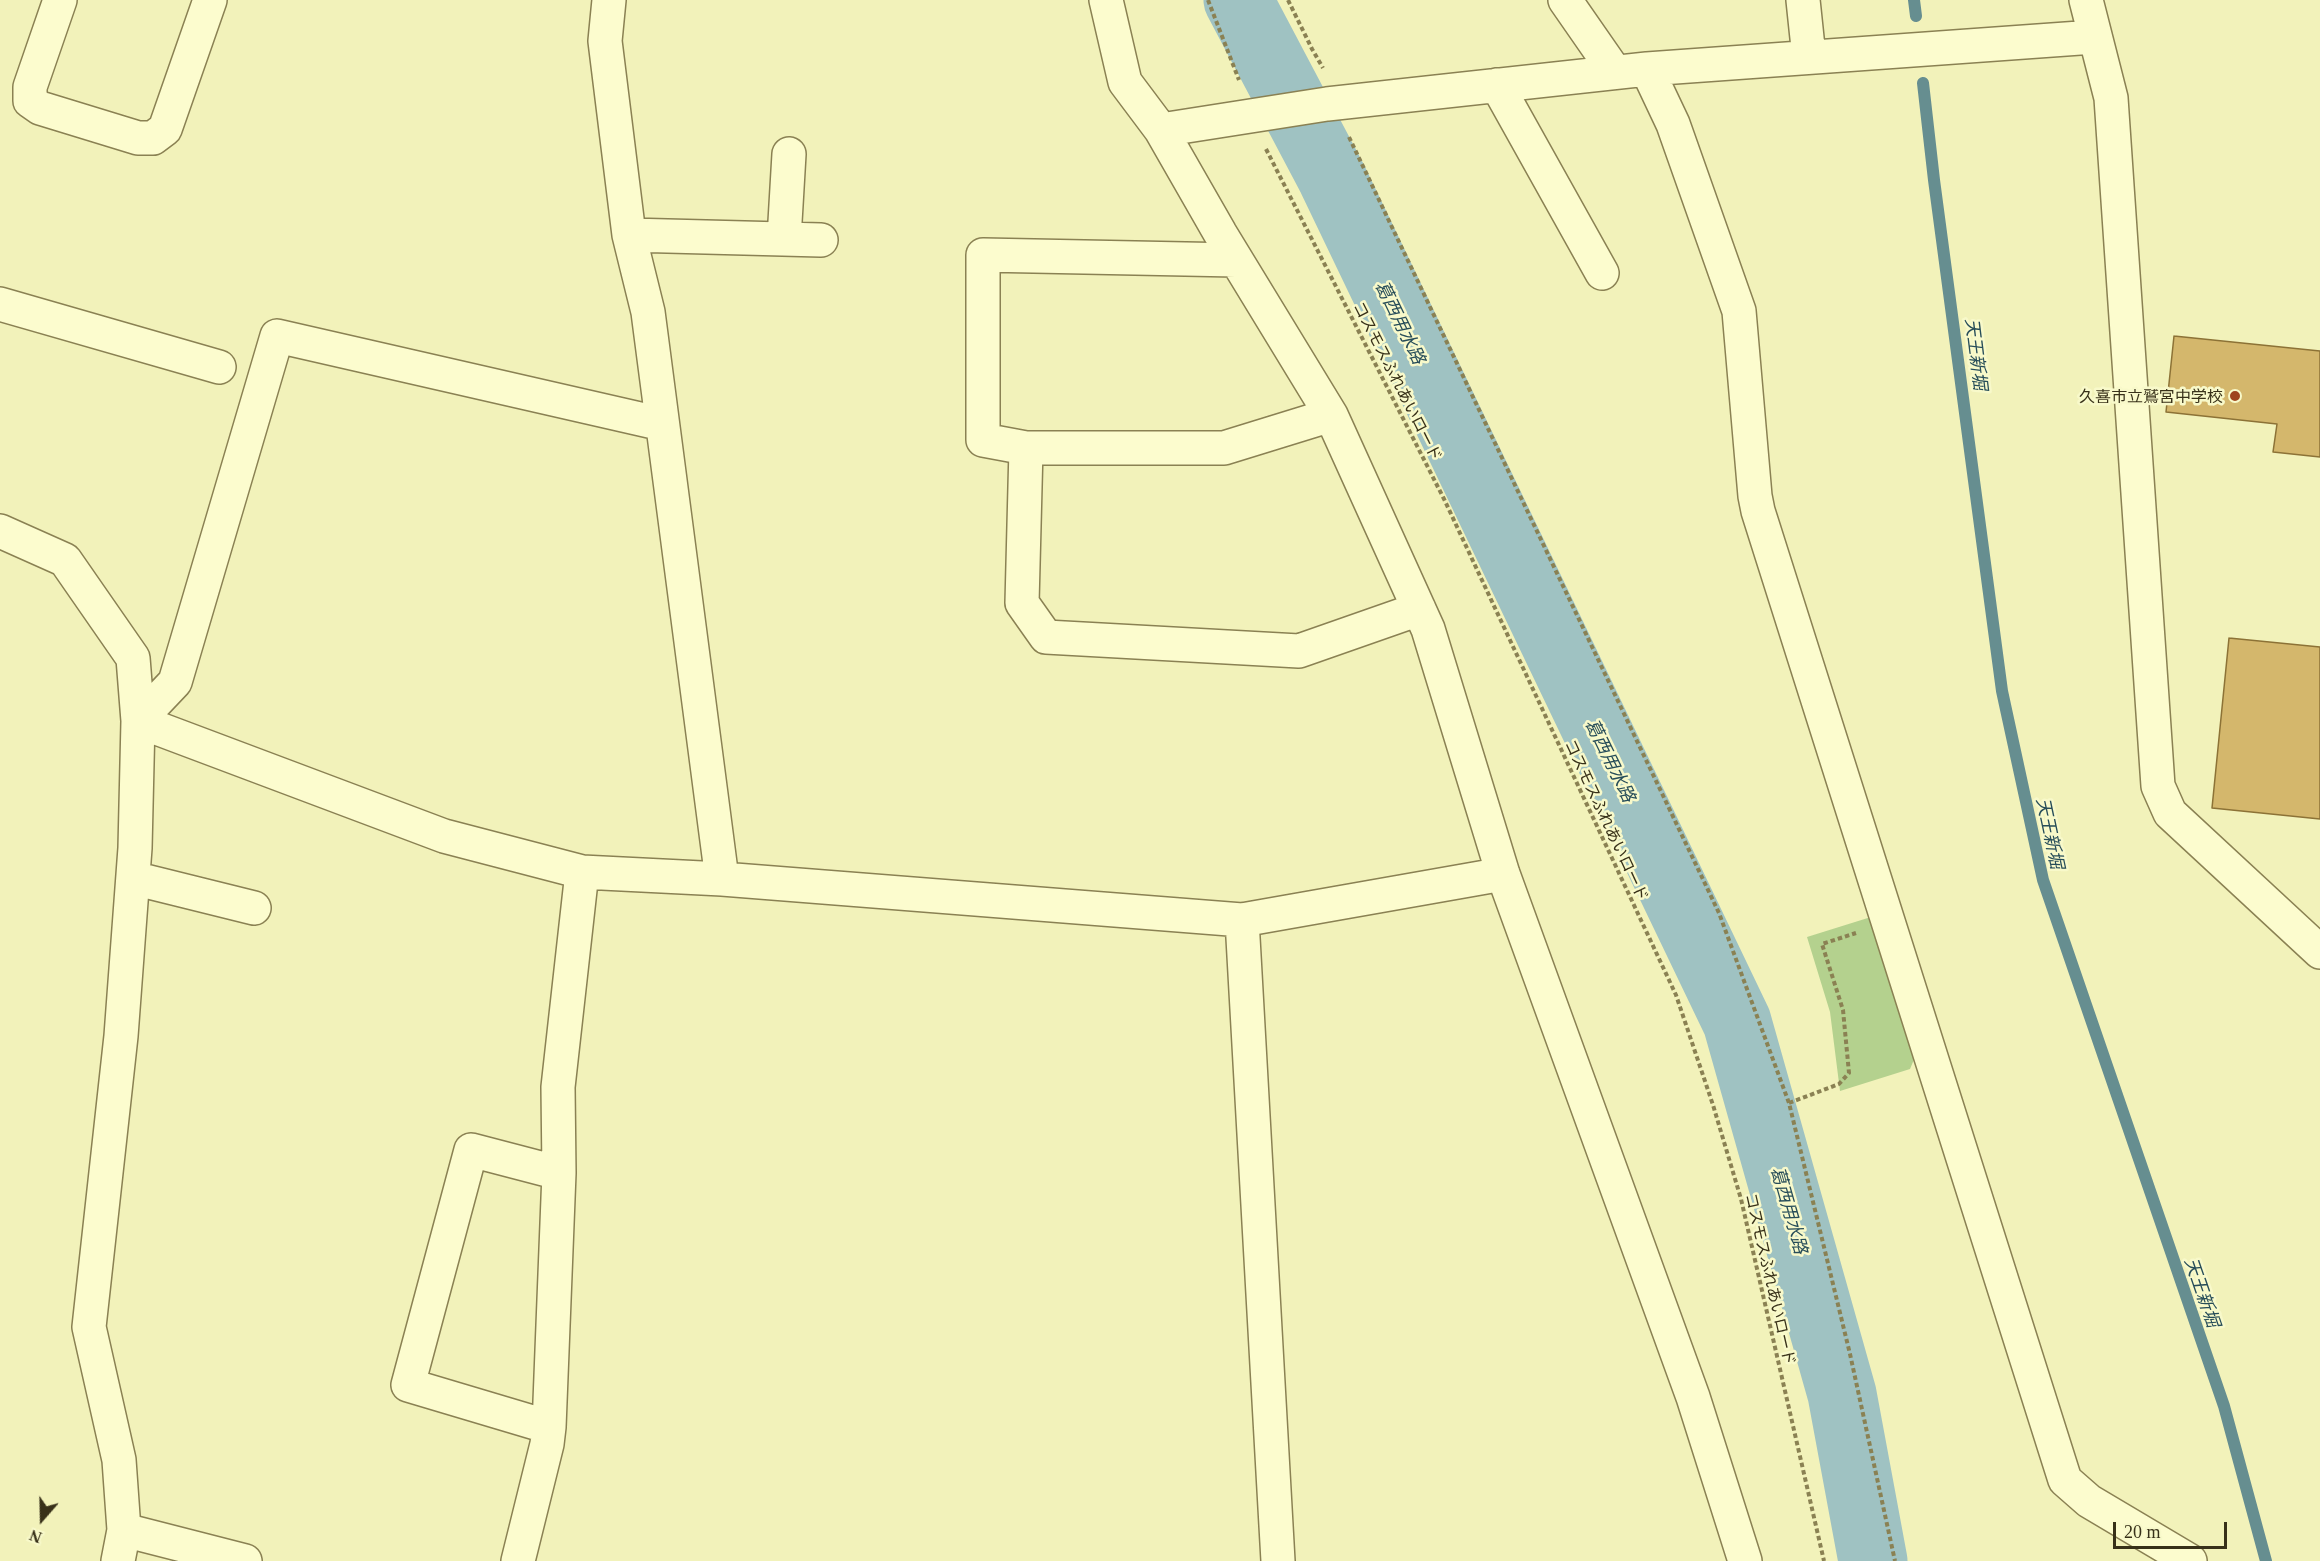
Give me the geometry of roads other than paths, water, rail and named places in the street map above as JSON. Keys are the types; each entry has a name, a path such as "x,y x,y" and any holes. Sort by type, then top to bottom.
{"street":[{"path":"60,0 30,87 30,101 40,108 83,122 138,138 153,138 165,129 210,0"},
{"path":"609,0 605,41 628,235 648,312 722,879"},
{"path":"1106,0 1125,82 1161,130 1236,260 1331,415 1428,629 1503,874 1694,1397 1745,1561"},
{"path":"1565,0 1615,72"},
{"path":"1803,0 1809,57"},
{"path":"2086,0 2111,98 2158,786 2170,813 2320,952"},
{"path":"1161,130 1267,127 1497,85 1615,72 2094,37"},
{"path":"1647,69 1673,124 1739,311 1758,511 2065,1480 2089,1501 2190,1561"},
{"path":"1497,85 1602,273"},
{"path":"784,239 789,154"},
{"path":"628,235 821,240"},
{"path":"1236,260 983,255 983,440 1026,448 1224,448 1331,415"},
{"path":"0,304 219,367"},
{"path":"138,721 175,682 277,336 662,424"},
{"path":"1026,448 1022,603 1046,637 1299,651 1419,609"},
{"path":"0,531 65,560 133,658 138,721 133,878 121,1036 89,1327 118,1460 121,1546 245,1561"},
{"path":"138,721 444,836 582,872 722,879 1242,920 1503,874"},
{"path":"518,1561 547,1444 549,1427 559,1173 558,1087 582,872"},
{"path":"133,878 254,908"},
{"path":"1242,920 1278,1561"},
{"path":"549,1427 408,1385 471,1150 559,1173"}],"waterway":[{"name":"葛西用水路","path":"1238,0 1332,178 1737,1022 1842,1394 1873,1561"},
{"name":"天王新堀","path":"1914,0 1916,16"},
{"name":"天王新堀","path":"1923,83 2002,691 2043,880 2224,1406 2266,1561"}],"place":[{"name":"久喜市立鷲宮中学校","path":"2235,396"}]}
